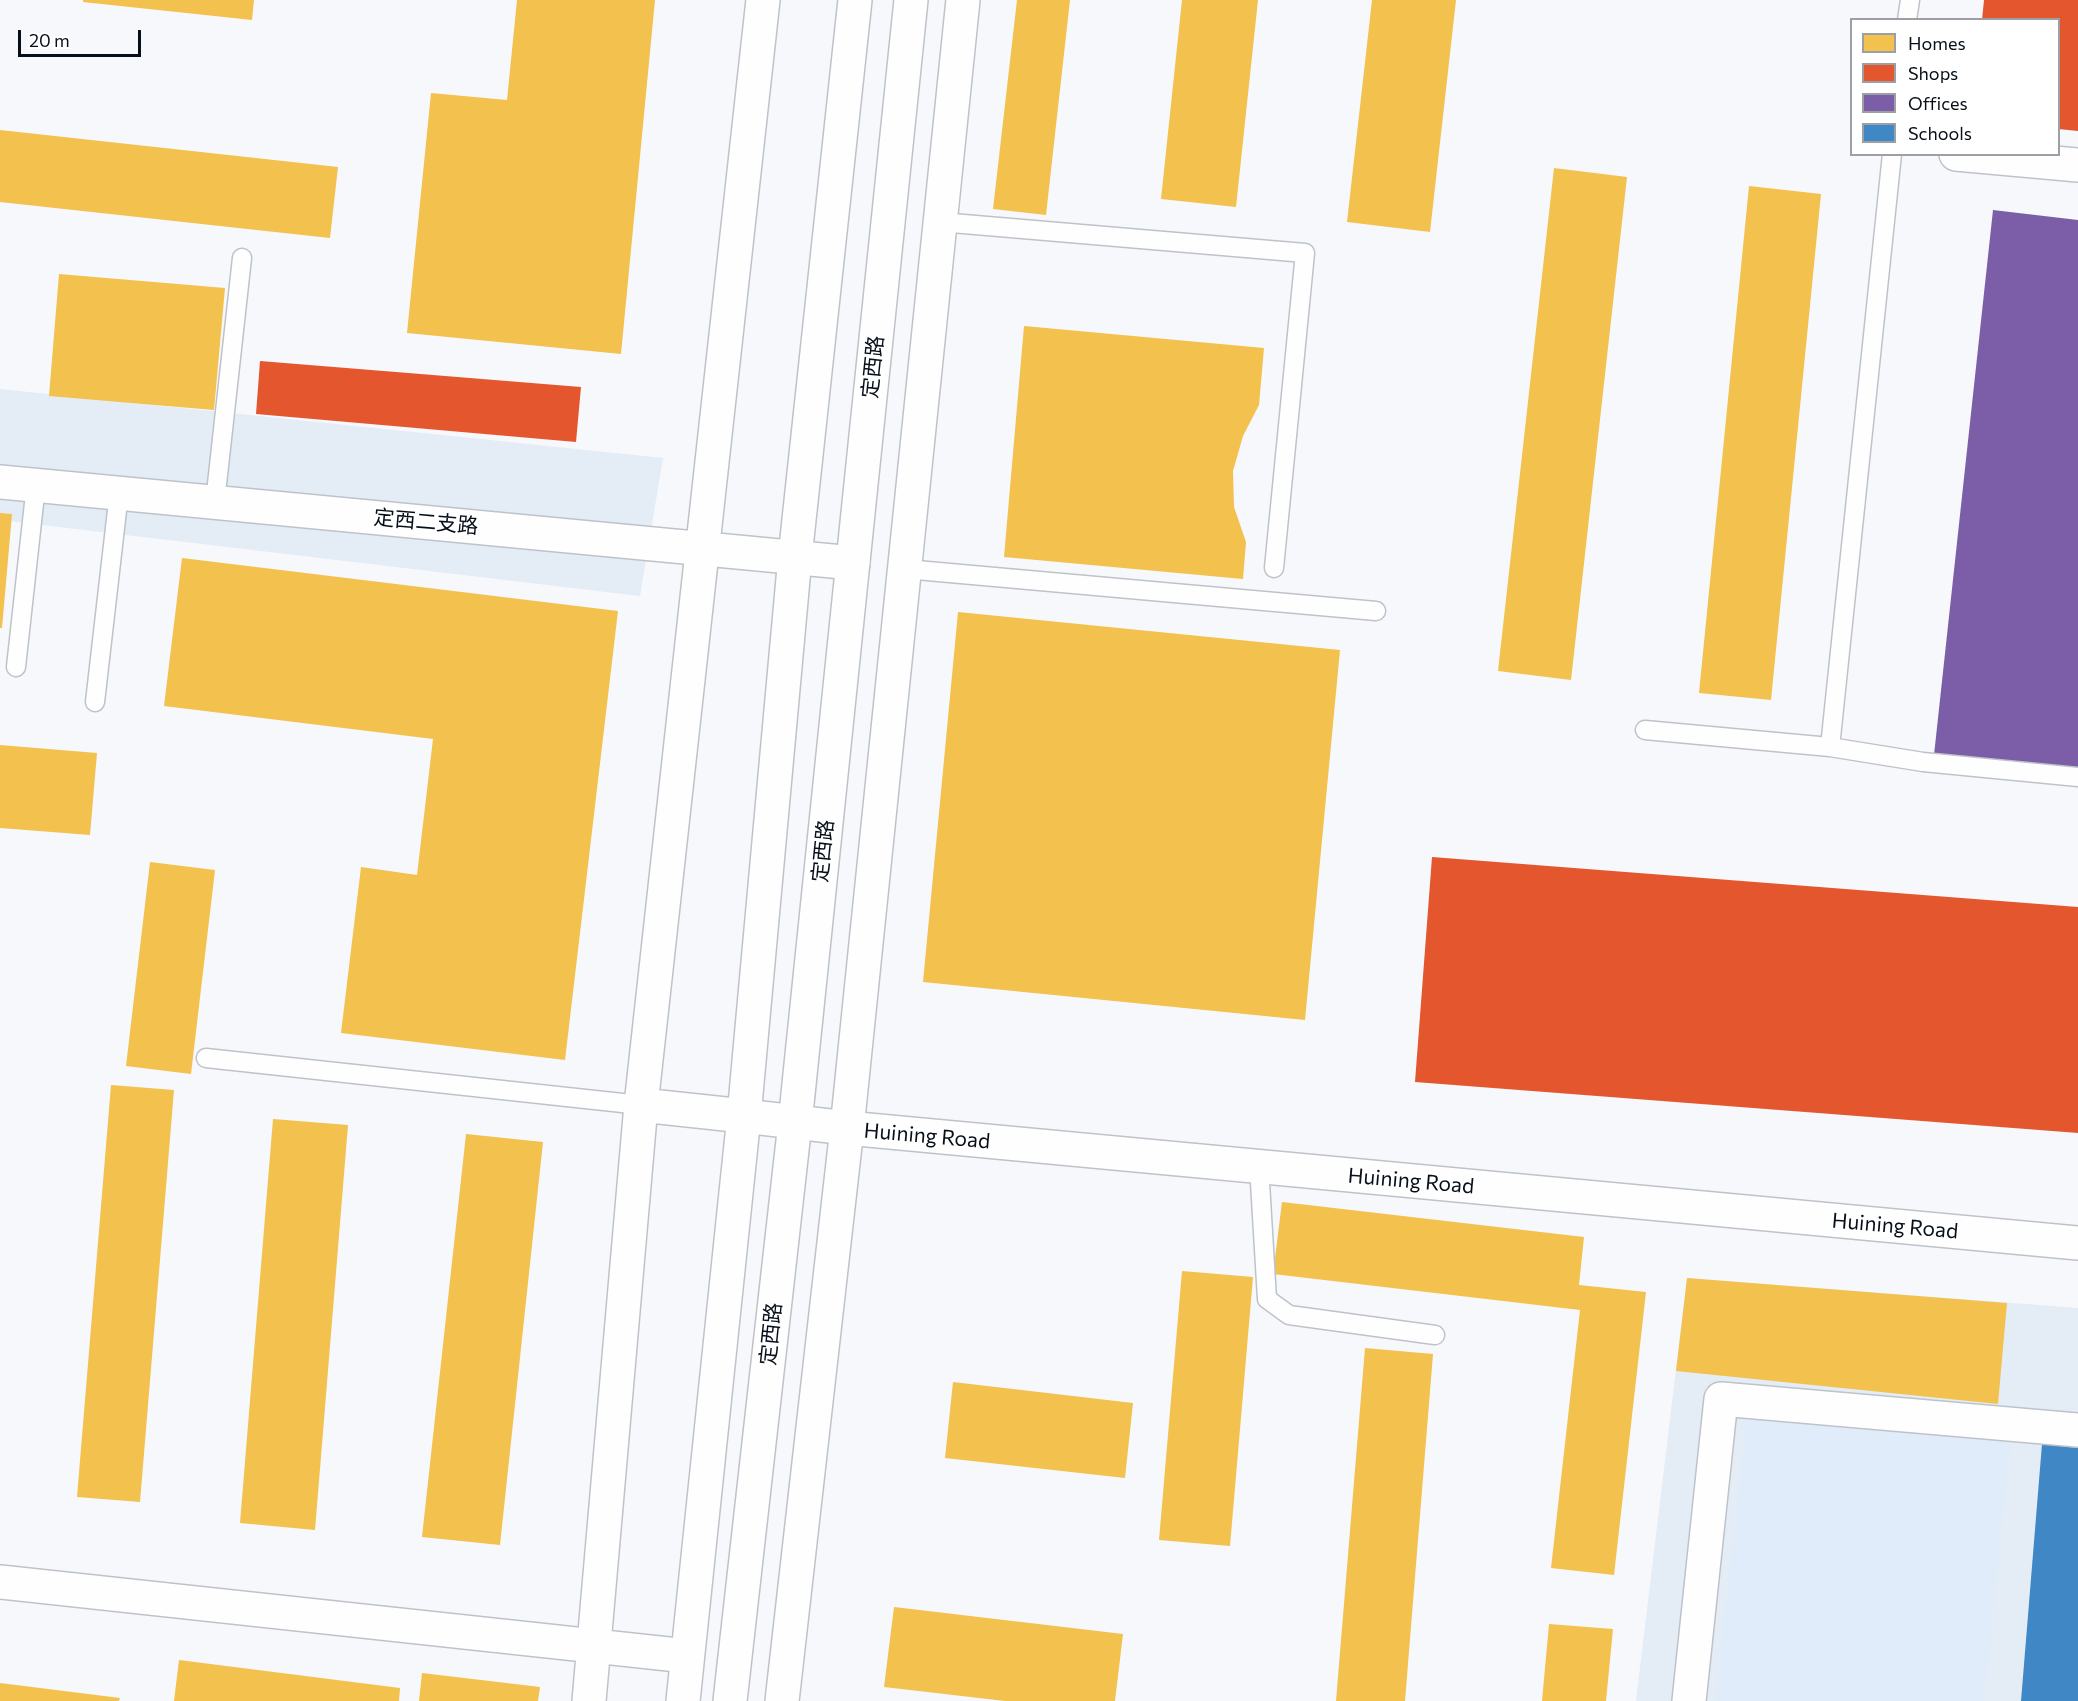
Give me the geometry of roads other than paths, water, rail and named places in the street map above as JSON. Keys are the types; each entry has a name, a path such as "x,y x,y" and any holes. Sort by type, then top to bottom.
{"street":[{"path":"589,1701 641,1106 763,0"},
{"path":"683,1701 744,1116 795,557 855,0"},
{"name":"定西路","path":"730,1701 795,1123 911,0"},
{"path":"782,1701 847,1128 963,0"},
{"path":"1978,156 2078,165"},
{"name":"定西二支路","path":"0,482 853,563"},
{"name":"Huining Road","path":"641,1106 847,1128 2078,1243"},
{"path":"1689,1701 1721,1399 2078,1430"},
{"path":"0,1582 687,1656"}],"lane":[{"path":"1907,18 1910,0"},
{"path":"1830,747 1892,156"},
{"path":"940,222 1305,253 1274,568"},
{"path":"216,502 242,258"},
{"path":"16,667 36,485"},
{"path":"95,702 119,493"},
{"path":"905,569 1376,611"},
{"path":"1645,730 1830,747 1923,762 2078,777"},
{"path":"206,1058 641,1106"},
{"path":"1259,1167 1267,1299 1289,1315 1435,1335"}]}
